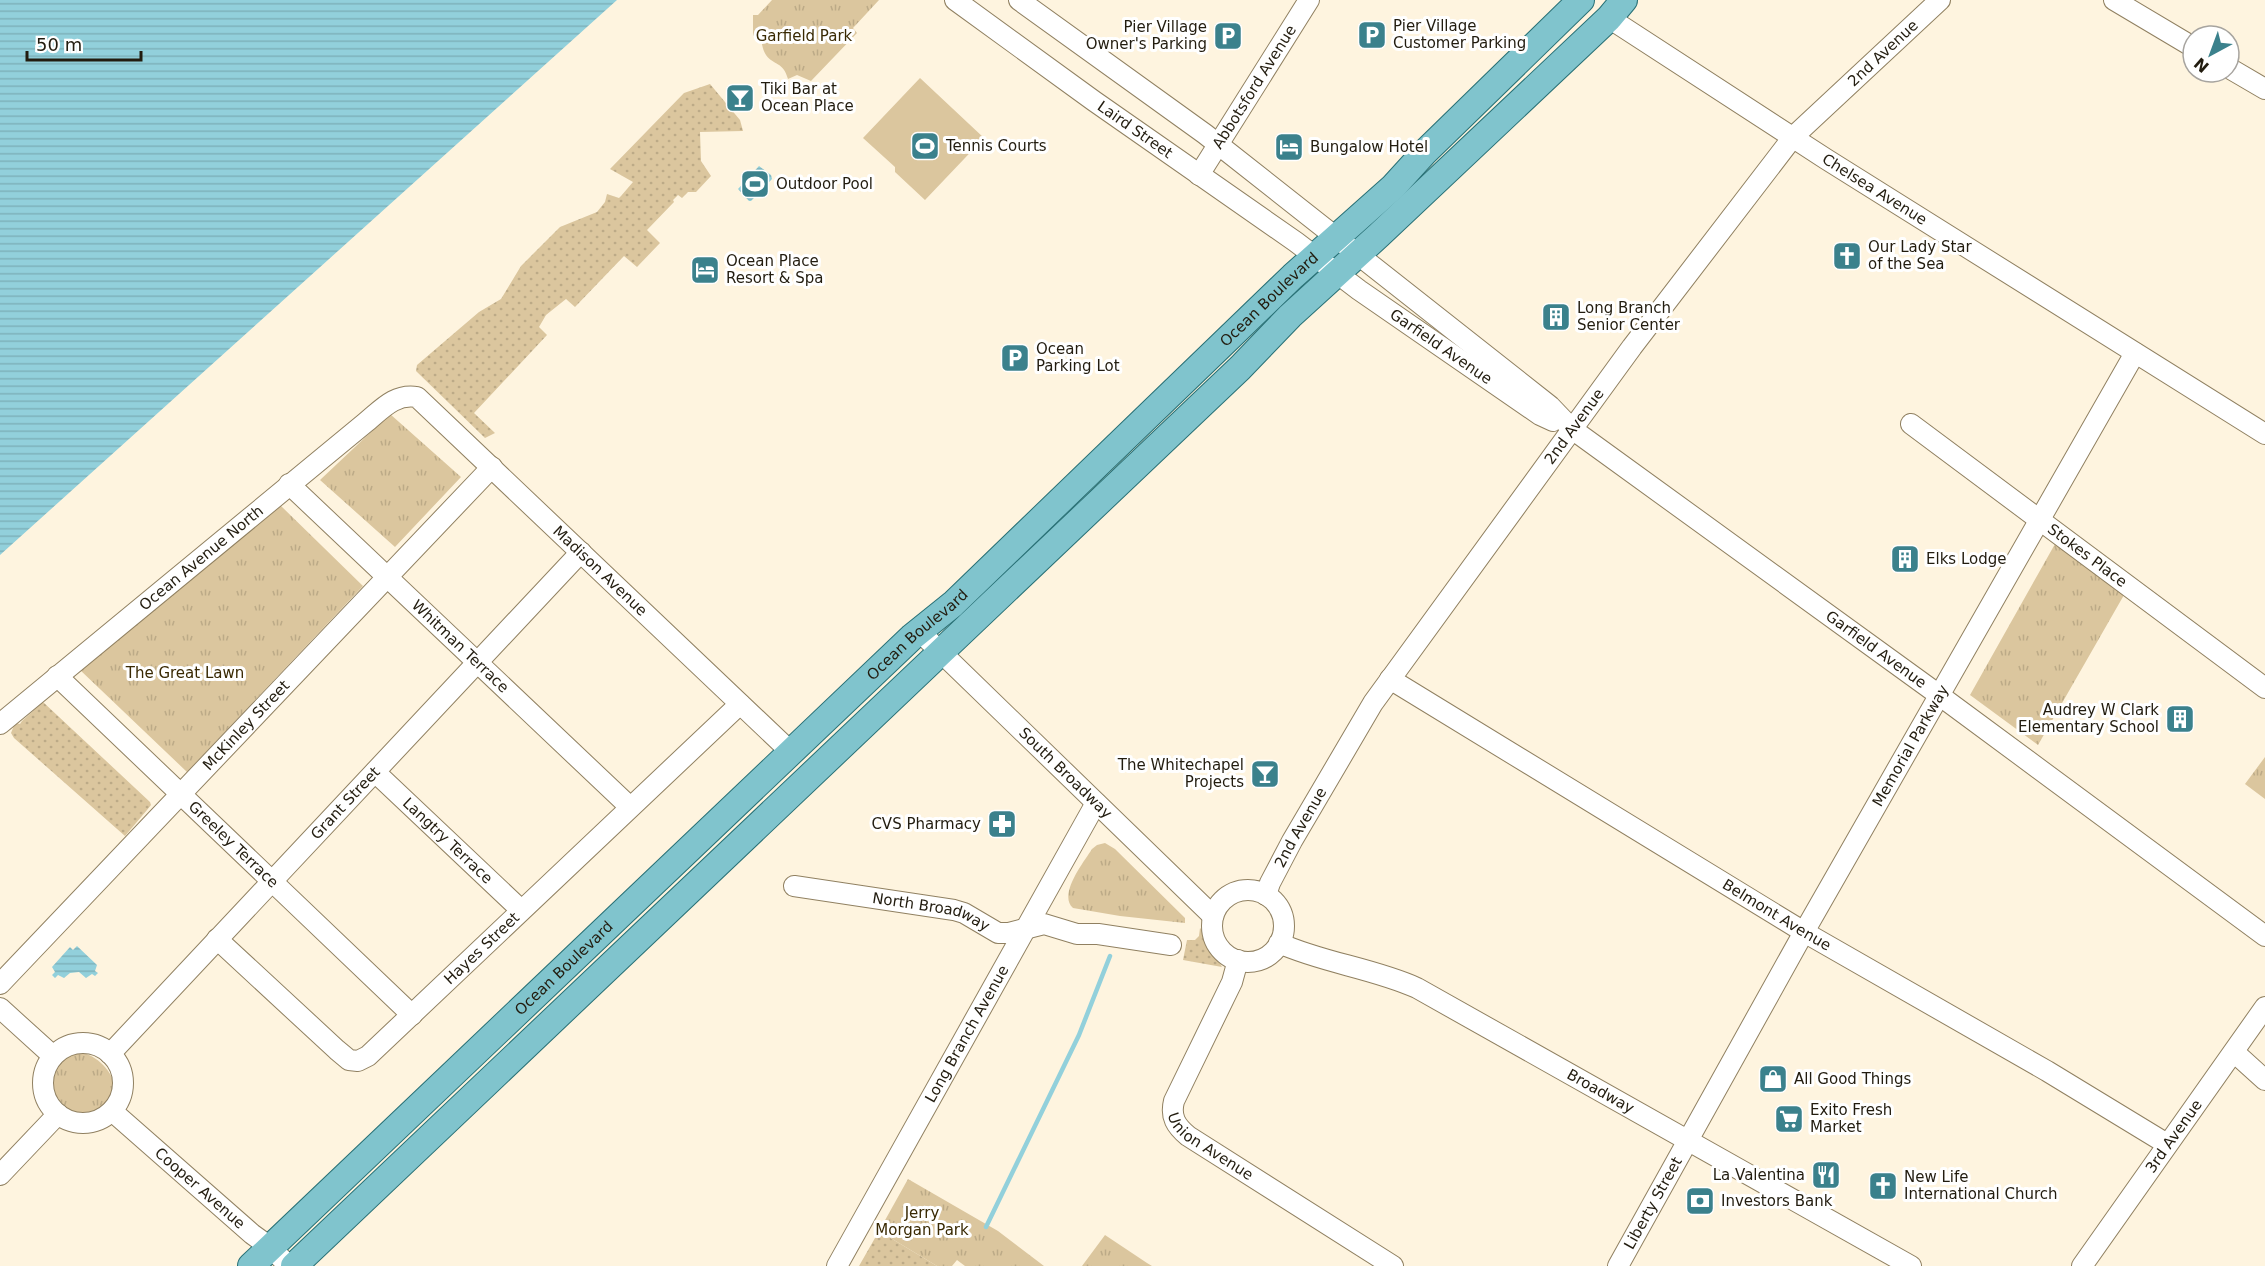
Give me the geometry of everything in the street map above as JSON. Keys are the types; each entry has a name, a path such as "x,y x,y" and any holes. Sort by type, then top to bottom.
{"main road":[{"name":"Ocean Boulevard","path":"251,1266 919,631 953,604 1293,276 1393,187 1424,153 1581,0"},
{"name":"Ocean Boulevard","path":"294,1266 1240,368 1290,316 1359,254 1616,9"}],"street":[{"name":"Laird Street","path":"955,0 1316,257"},
{"path":"1019,0 1219,144 1337,237"},
{"name":"Abbotsford Avenue","path":"1199,175 1309,0"},
{"name":"2nd Avenue","path":"1266,895 1292,842 1373,703 1572,429 1793,137 1940,0"},
{"path":"2114,0 2181,39"},
{"name":"Chelsea Avenue","path":"1616,9 1793,137 2265,434"},
{"path":"2241,75 2265,89"},
{"name":"Garfield Avenue","path":"1337,237 1550,406 1572,429 1939,695 2265,936"},
{"name":"Garfield Avenue","path":"1316,257 1540,415 1572,429"},
{"name":"Memorial Parkway","path":"1688,1140 1804,932 2135,353"},
{"name":"Madison Avenue","path":"405,395 417,398 492,467 792,753"},
{"name":"Ocean Avenue North","path":"0,724 290,484 395,399 405,395"},
{"name":"Stokes Place","path":"1911,424 2265,688"},
{"name":"McKinley Street","path":"0,984 492,467"},
{"name":"Whitman Terrace","path":"290,484 630,807"},
{"name":"Grant Street","path":"110,1054 581,552"},
{"name":"South Broadway","path":"919,631 1213,916"},
{"name":"Greeley Terrace","path":"57,676 412,1015"},
{"name":"Belmont Avenue","path":"1390,679 1804,932 2048,1071 2167,1144"},
{"name":"Hayes Street","path":"216,939 349,1060 358,1061 368,1056 412,1015 740,704"},
{"name":"Langtry Terrace","path":"375,772 521,910"},
{"name":"Long Branch Avenue","path":"837,1266 1096,802"},
{"name":"North Broadway","path":"794,886 954,910 964,913 998,933 1009,933 1025,927 1048,924 1077,934 1098,934 1171,945"},
{"path":"1256,891 1266,895 1280,911 1283,921 1283,932 1279,943 1266,957 1248,962 1228,956 1214,939 1213,916 1217,906 1234,892 1256,891"},
{"name":"Broadway","path":"1279,943 1417,988 1911,1266"},
{"name":"Union Avenue","path":"1238,960 1232,982 1174,1101 1172,1109 1175,1122 1188,1136 1393,1266"},
{"name":"3rd Avenue","path":"2082,1266 2265,1007"},
{"path":"0,1008 53,1056"},
{"path":"81,1043 91,1044 110,1054 122,1075 119,1100 111,1111 102,1118 79,1123 58,1114 49,1105 44,1092 43,1079 46,1067 53,1056 70,1045 81,1043"},
{"path":"2234,1052 2265,1080"},
{"name":"Cooper Avenue","path":"111,1111 252,1234 270,1247 289,1266"},
{"path":"0,1175 58,1114"},
{"name":"Liberty Street","path":"1618,1266 1688,1140"}],"green space":[{"name":"Garfield Park","path":"772,0 879,0 853,28 857,33 811,81 797,75 788,79 784,69 766,55 757,32 753,36 753,15 758,15"},
{"name":"Tennis Courts","path":"920,78 984,138 925,200 895,172 895,167 863,138"},
{"path":"710,84 740,120 743,131 700,132 701,161 711,176 696,192 688,192 682,198 678,195 647,230 660,243 637,267 624,256 575,307 566,299 546,315 539,327 547,335 474,413 495,433 485,438 416,371 417,365 479,312 501,299 521,266 560,227 597,212 605,202 607,194 619,198 633,182 610,169 684,93"},
{"path":"390,414 461,477 395,547 320,480"},
{"name":"The Great Lawn","path":"280,505 363,586 187,772 79,669"},
{"path":"2055,544 2124,595 2038,745 1970,695"},
{"path":"43,702 150,802 151,805 125,836 14,738 11,733 15,723 20,724"},
{"path":"2265,757 2265,799 2245,784"},
{"path":"1105,843 1115,849 1185,918 1185,923 1073,908 1068,895 1078,870 1092,849"},
{"path":"1200,928 1222,967 1183,960 1187,940 1195,940 1199,936"},
{"path":"78,1052 98,1060 112,1077 114,1086 114,1095 109,1104 100,1111 86,1115 73,1111 62,1103 54,1091 51,1078 53,1066 62,1057"},
{"name":"Jerry Morgan Park","path":"908,1179 998,1231 1044,1266 965,1266 957,1260 952,1266 937,1266 879,1231"},
{"path":"879,1231 937,1266 859,1266"},
{"path":"1105,1235 1147,1263 1152,1266 1082,1266"}],"water":[{"path":"0,0 617,0 0,555"},
{"name":"Outdoor Pool","path":"759,166 771,175 772,179 749,201 738,189"},
{"path":"77,946 97,965 95,971 98,973 86,978 79,972 70,973 64,978 58,975 55,978 52,975 55,972 52,967 70,947 73,950"}],"waterway":[{"path":"986,1227 1079,1035 1110,956"}],"place":[{"name":"Pier Village Customer Parking","path":"1372,35"},
{"name":"Pier Village Owner's Parking","path":"1228,36"},
{"name":"Tiki Bar at Ocean Place","path":"740,98"},
{"name":"Tennis Courts","path":"925,146"},
{"name":"Bungalow Hotel","path":"1289,147"},
{"name":"Outdoor Pool","path":"755,184"},
{"name":"Our Lady Star of the Sea","path":"1847,256"},
{"name":"Ocean Place Resort & Spa","path":"705,270"},
{"name":"Long Branch Senior Center","path":"1556,317"},
{"name":"Ocean Parking Lot","path":"1015,358"},
{"name":"Elks Lodge","path":"1905,559"},
{"name":"Audrey W Clark Elementary School","path":"2180,719"},
{"name":"The Whitechapel Projects","path":"1265,774"},
{"name":"CVS Pharmacy","path":"1002,824"},
{"name":"All Good Things","path":"1773,1079"},
{"name":"Exito Fresh Market","path":"1789,1119"},
{"name":"La Valentina","path":"1826,1175"},
{"name":"New Life International Church","path":"1883,1186"},
{"name":"Investors Bank","path":"1700,1201"}]}
